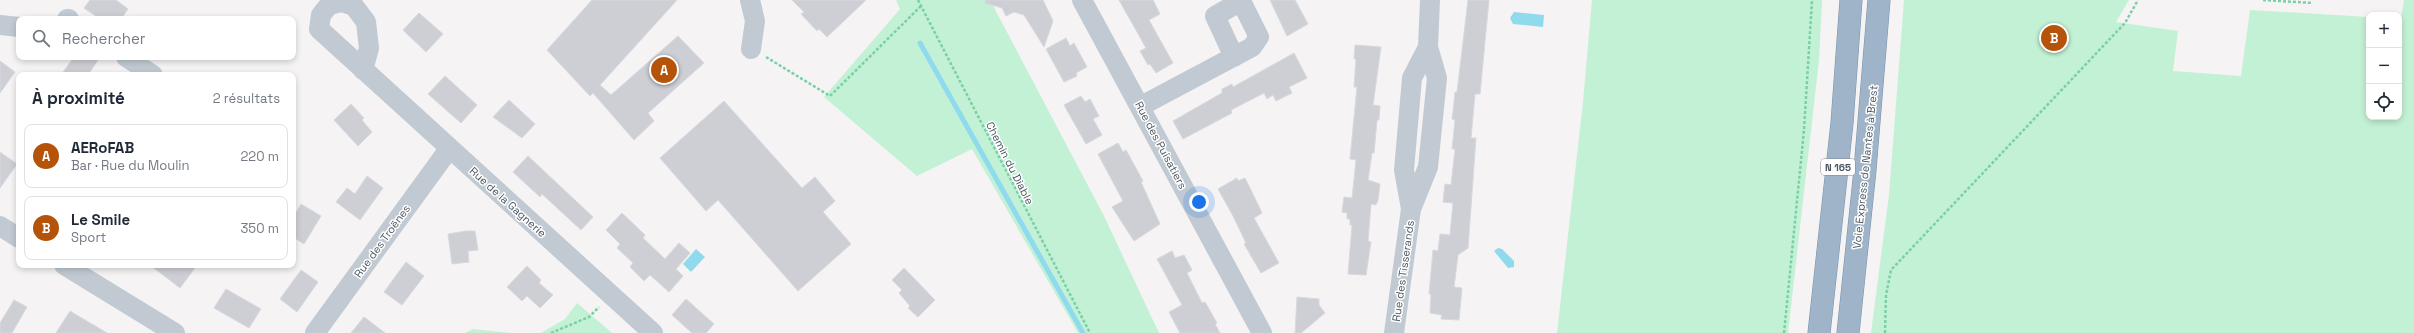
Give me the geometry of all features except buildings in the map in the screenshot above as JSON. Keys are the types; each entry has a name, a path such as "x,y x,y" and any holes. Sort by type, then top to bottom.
{"highway":[{"name":"N 165","path":"1820,333 1840,146 1851,0"},
{"name":"Voie Express de Nantes à Brest","path":"1848,333 1866,170 1879,0"}],"street":[{"path":"750,0 755,21 752,49"},
{"name":"Rue des Puisatiers","path":"1082,0 1141,106 1262,333"},
{"name":"Rue des Tisserands","path":"1394,333 1411,209 1404,170 1412,78 1428,47 1430,0"},
{"path":"0,25 16,27"},
{"path":"1141,106 1234,57"},
{"path":"130,60 148,72"},
{"name":"Rue de la Gagnerie","path":"363,70 653,333"},
{"name":"Rue des Troënes","path":"315,333 449,149"},
{"path":"69,268 175,333"}],"path":[{"name":"Chemin du Diable","path":"918,0 1090,333"},
{"path":"1784,333 1804,130 1812,0"},
{"path":"1885,333 1886,295 1892,270 1924,234 2124,23 2138,0"},
{"path":"2263,0 2313,3"},
{"path":"752,49 830,96 921,6"},
{"path":"551,333 589,317 611,295"}],"green space":[{"path":"896,0 990,0 1104,216 1159,333 1078,333 972,149 917,176 824,97 900,9"},
{"path":"1592,0 1822,0 1819,60 1788,333 1557,333 1583,102"},
{"path":"1904,0 2129,0 2116,22 2178,31 2173,71 2241,76 2250,10 2366,17 2366,120 2402,120 2402,12 2404,0 2414,0 2414,333 1871,333 1889,195"},
{"path":"577,303 612,333 541,333 565,319"},
{"path":"473,329 510,333 465,333"}],"water":[{"path":"1514,12 1544,15 1543,27 1513,24 1510,18"},
{"path":"1498,248 1502,249 1514,261 1514,267 1508,268 1494,251"},
{"path":"696,249 705,257 691,272 683,264"}],"waterway":[{"path":"920,43 1083,333"}],"place":[{"name":"Le Smile","path":"2054,38"},
{"name":"AERoFAB","path":"664,70"}]}
